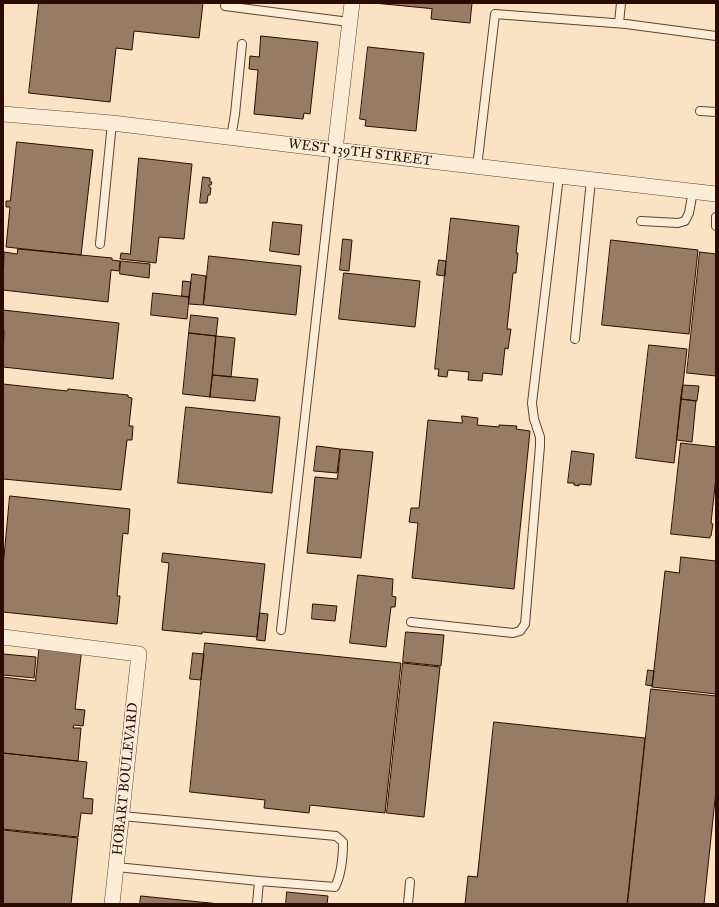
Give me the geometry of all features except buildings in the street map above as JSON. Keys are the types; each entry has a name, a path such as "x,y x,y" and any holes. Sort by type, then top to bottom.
{"street":[{"path":"334,150 352,3"},
{"name":"WEST 139TH STREET","path":"3,114 112,123 716,194"},
{"name":"HOBART BOULEVARD","path":"3,636 140,654 112,904"}],"lane":[{"path":"619,23 621,3"},
{"path":"225,6 350,22"},
{"path":"477,167 495,14 619,23 716,36"},
{"path":"231,138 242,44"},
{"path":"700,111 716,112"},
{"path":"100,244 112,123"},
{"path":"281,630 334,150"},
{"path":"411,622 513,633 520,631 525,624 540,446 540,437 534,419 532,403 559,176"},
{"path":"575,339 591,180"},
{"path":"641,221 678,223 685,221 689,214 693,191"},
{"path":"716,217 716,226"},
{"path":"116,867 335,887 340,878 343,857 343,842 336,836 122,816"},
{"path":"257,904 259,881"},
{"path":"408,904 410,882"}]}
